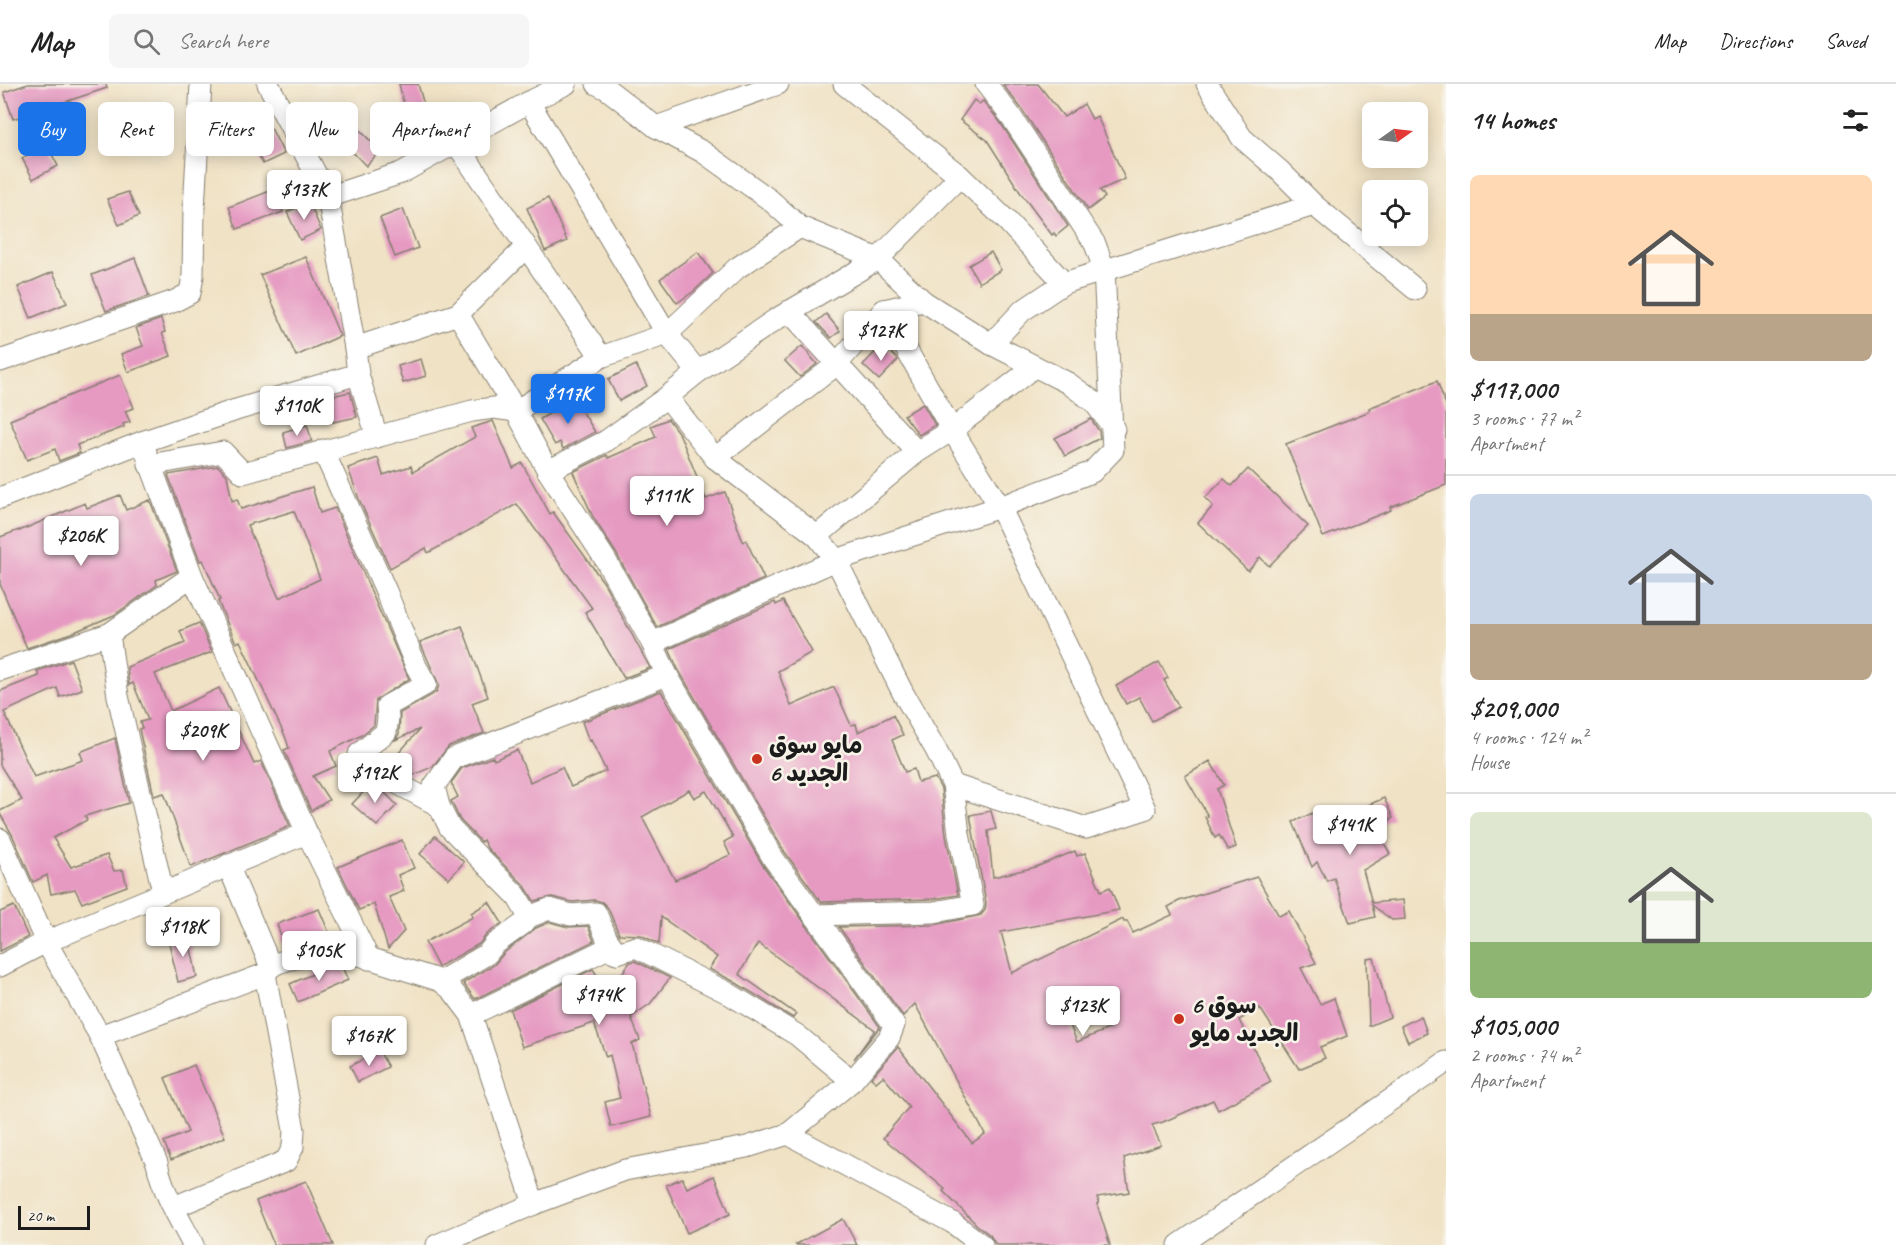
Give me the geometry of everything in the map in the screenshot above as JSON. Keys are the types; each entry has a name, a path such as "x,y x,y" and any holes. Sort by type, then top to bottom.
{"street":[{"path":"0,361 174,301 190,293 193,276 201,84"},
{"path":"268,84 328,197 358,374 377,436"},
{"path":"490,123 566,84"},
{"path":"656,127 778,84"},
{"path":"844,84 960,176 1006,220 1064,283"},
{"path":"652,643 836,560 1000,507 1092,472 1113,450 1114,429 1104,269 1095,244 1010,116 986,84"},
{"path":"1207,84 1242,138 1314,205 1415,289"},
{"path":"607,86 656,127 703,152 770,200 800,227 878,259 923,301 991,344 1068,383 1094,402 1114,429"},
{"path":"529,102 667,334 698,372"},
{"path":"328,197 401,173 431,156"},
{"path":"465,156 601,357"},
{"path":"548,471 606,441 698,372 789,311 878,259 960,176"},
{"path":"991,344 1022,311 1064,283 1314,205"},
{"path":"149,465 223,452 243,473 472,411 494,408 516,411 601,357 667,334 737,268 800,227"},
{"path":"355,348 458,314 526,247"},
{"path":"715,458 836,365 884,310 923,301"},
{"path":"884,310 952,430 1000,507 1145,809 1086,828 953,785"},
{"path":"789,311 917,452"},
{"path":"438,1245 534,1204 625,1170 747,1147 788,1134 852,1081 889,1038 894,1025 773,858 667,675 652,643 604,559 548,471 516,411 458,314"},
{"path":"818,536 917,452 952,430 1034,367"},
{"path":"0,498 142,442 236,410 358,374"},
{"path":"667,397 715,458 818,536 836,560 903,693 953,785 959,834 973,905 924,912 813,915"},
{"path":"142,442 192,576 307,833 369,959"},
{"path":"323,450 386,591 416,666 426,684 387,706 386,732 359,754 382,775 439,806"},
{"path":"0,670 109,634 192,576"},
{"path":"109,634 118,696 163,892"},
{"path":"529,917 516,896 450,828 439,806 434,786 454,758 667,675"},
{"path":"0,966 46,942 307,833"},
{"path":"0,839 46,942 100,1036 157,1163 160,1181 194,1245"},
{"path":"174,1207 286,1161 293,1147 294,1130 268,970 228,865"},
{"path":"441,981 487,954 495,944 524,924 529,917 549,909 571,915 596,913 616,953"},
{"path":"471,1015 606,949 616,953 636,947 726,992 797,1035 852,1081"},
{"path":"100,1036 306,956 339,950 441,981 452,990 471,1015 534,1204"},
{"path":"1179,1245 1446,1062"},
{"path":"788,1134 953,1223 982,1245"}],"building":[{"path":"28,84 106,84 107,88 65,102 18,102 18,117 13,119 4,92"},
{"path":"399,84 418,84 423,102 403,102"},
{"path":"1038,84 1064,117 1084,104 1092,119 1097,116 1125,179 1100,190 1105,197 1088,210 1021,108 1003,85"},
{"path":"974,100 979,104 983,101 1000,122 1068,226 1056,236 1054,233 1052,235 1020,192 987,140 960,120"},
{"path":"358,128 370,141 370,156 375,156 366,166 356,156"},
{"path":"274,134 284,154 263,164 259,156 274,156"},
{"path":"53,156 58,166 33,179 22,158"},
{"path":"275,189 283,212 237,229 229,207"},
{"path":"128,192 139,216 119,225 107,199"},
{"path":"548,198 567,241 545,251 527,208"},
{"path":"309,202 321,230 300,240 287,212"},
{"path":"403,209 418,248 395,257 380,218"},
{"path":"698,252 713,273 677,303 660,279"},
{"path":"991,252 1001,270 979,283 969,265"},
{"path":"306,257 340,336 296,356 260,275"},
{"path":"135,258 149,296 106,311 92,275"},
{"path":"53,272 67,303 31,318 18,287"},
{"path":"826,314 840,331 831,338 816,322"},
{"path":"161,319 165,332 162,333 171,356 128,372 121,354 143,346 136,328"},
{"path":"883,344 898,360 879,380 863,365"},
{"path":"802,346 817,364 800,377 785,361"},
{"path":"421,359 426,376 403,383 398,366"},
{"path":"636,365 647,386 619,401 608,379"},
{"path":"120,375 134,408 125,411 130,422 123,424 124,427 77,445 80,453 59,461 55,449 27,460 10,420"},
{"path":"1437,381 1446,405 1446,485 1323,537 1286,444 1370,411 1369,408"},
{"path":"350,392 357,417 333,422 327,397"},
{"path":"575,399 595,432 563,449 560,442 555,445 540,419"},
{"path":"923,404 935,425 919,435 904,415"},
{"path":"668,419 680,435 706,499 725,492 743,542 746,540 764,579 657,627 593,517 573,472 607,455 608,458 656,437 651,426"},
{"path":"1091,419 1099,431 1100,438 1065,456 1055,438"},
{"path":"493,421 513,468 522,463 550,514 553,512 604,583 650,668 624,678 585,612 592,608 517,504 428,553 426,548 390,568 359,499 348,468 378,458 383,475 411,466 413,472 475,437 471,428"},
{"path":"307,425 312,441 287,448 283,432"},
{"path":"218,466 227,475 232,501 237,499 241,509 312,487 320,513 335,508 409,679 376,700 374,725 362,735 330,751 336,766 313,776 329,800 311,811 284,750 289,748 285,736 240,641 236,643 203,560 200,561 168,475","holes":["294,511 320,579 279,598 247,525"]},
{"path":"1248,469 1308,526 1269,566 1260,557 1248,571 1198,523 1213,506 1205,498 1224,479 1232,486"},
{"path":"120,495 126,510 150,500 177,571 156,580 157,585 114,615 72,633 27,648 0,584 0,537 85,503 87,508"},
{"path":"783,601 812,652 778,671 791,706 834,687 851,725 856,724 858,732 893,715 903,735 892,740 905,772 914,769 918,782 935,778 941,789 946,836 958,895 933,899 821,902 784,851 678,669 669,649 775,602 776,605"},
{"path":"199,623 212,652 155,674 171,711 219,688 254,764 261,761 290,826 191,867 164,793 154,796 139,729 142,728 140,722 148,720 133,683 129,685 127,667 185,643 180,631"},
{"path":"462,626 488,697 472,703 484,733 449,746 432,767 411,776 389,764 420,729 395,740 399,734 400,713 432,695 437,691 439,685 420,642"},
{"path":"71,660 82,689 60,697 57,688 4,712 34,777 83,760 80,752 115,738 129,803 85,816 87,820 53,838 71,867 107,855 114,871 123,870 127,886 82,903 75,889 51,894 47,875 33,882 12,834 0,814 0,811 22,800 0,765 0,691 39,676 37,671"},
{"path":"1159,662 1168,678 1164,680 1179,707 1152,721 1139,697 1126,704 1116,686"},
{"path":"661,691 762,864 880,1027 854,1059 875,1030 758,943 739,974 796,1014 793,1018 709,969 717,957 661,917 659,944 641,935 619,934 608,908 602,902 595,900 572,902 552,897 534,901 525,886 487,848 483,840 481,842 460,820 451,801 458,797 451,783 462,768 493,757 494,760 517,750 530,782 562,767 571,787 606,771 591,740 589,741 582,722","holes":["689,790 694,798 706,791 733,837 724,842 730,855 675,880 642,817"]},
{"path":"1210,761 1224,785 1217,789 1236,847 1228,850 1219,835 1215,838 1205,817 1208,816 1185,776"},
{"path":"372,783 397,805 377,826 352,804"},
{"path":"1384,798 1393,818 1375,827 1390,854 1363,870 1372,903 1403,900 1405,919 1392,920 1372,905 1375,917 1350,923 1334,878 1327,881 1317,862 1312,867 1293,822 1315,812 1321,826"},
{"path":"991,811 996,829 988,831 993,877 1036,867 1075,851 1077,856 1085,853 1101,891 1110,887 1119,910 1001,932 1012,973 1123,919 1124,922 1127,921 1133,933 1172,915 1168,907 1179,901 1257,877 1279,916 1289,911 1316,963 1301,968 1320,1004 1334,998 1347,1036 1320,1047 1325,1058 1299,1069 1260,1008 1239,1020 1271,1082 1218,1110 1213,1100 1152,1125 1161,1145 1124,1158 1129,1192 1097,1197 1099,1203 1097,1204 1110,1245 996,1245 990,1235 943,1191 945,1189 883,1138 909,1107 883,1076 876,1082 871,1078 898,1047 972,1143 985,1134 915,1004 903,1016 839,927 934,925 981,915 986,903 970,815","holes":["1097,990 1111,1028 1077,1042 1062,1007"]},
{"path":"435,836 464,862 449,879 420,854"},
{"path":"402,840 414,868 398,875 404,891 389,897 404,931 388,949 374,904 359,910 338,867"},
{"path":"489,902 502,923 487,934 479,944 438,967 425,942 473,917 471,913"},
{"path":"14,906 28,937 0,951 0,912"},
{"path":"319,909 332,940 303,944 300,937 283,943 277,924"},
{"path":"550,922 568,927 588,926 594,941 475,999 463,983 494,965 504,953 536,928"},
{"path":"188,934 197,977 178,982 168,938"},
{"path":"1374,958 1390,1017 1369,1026 1367,959"},
{"path":"635,961 670,978 650,1004 631,1017 640,1040 632,1044 651,1117 611,1127 605,1102 620,1098 610,1055 606,1057 594,1023 522,1047 510,1010 593,969 600,980 606,977 612,988 630,962"},
{"path":"341,965 348,980 298,1002 290,984 315,973 313,968"},
{"path":"1421,1016 1427,1033 1408,1042 1401,1026"},
{"path":"379,1051 388,1067 358,1082 350,1066"},
{"path":"194,1065 225,1137 171,1160 164,1142 188,1132 165,1078"},
{"path":"714,1176 730,1214 687,1233 666,1185 682,1178 687,1188"},
{"path":"306,1181 333,1245 274,1245 256,1201"},
{"path":"843,1219 857,1245 795,1245"}],"place":[{"name":"مايو سوق 6 الجديد","path":"757,759"},
{"name":"سوق 6 الجديد مايو","path":"1179,1019"}]}
